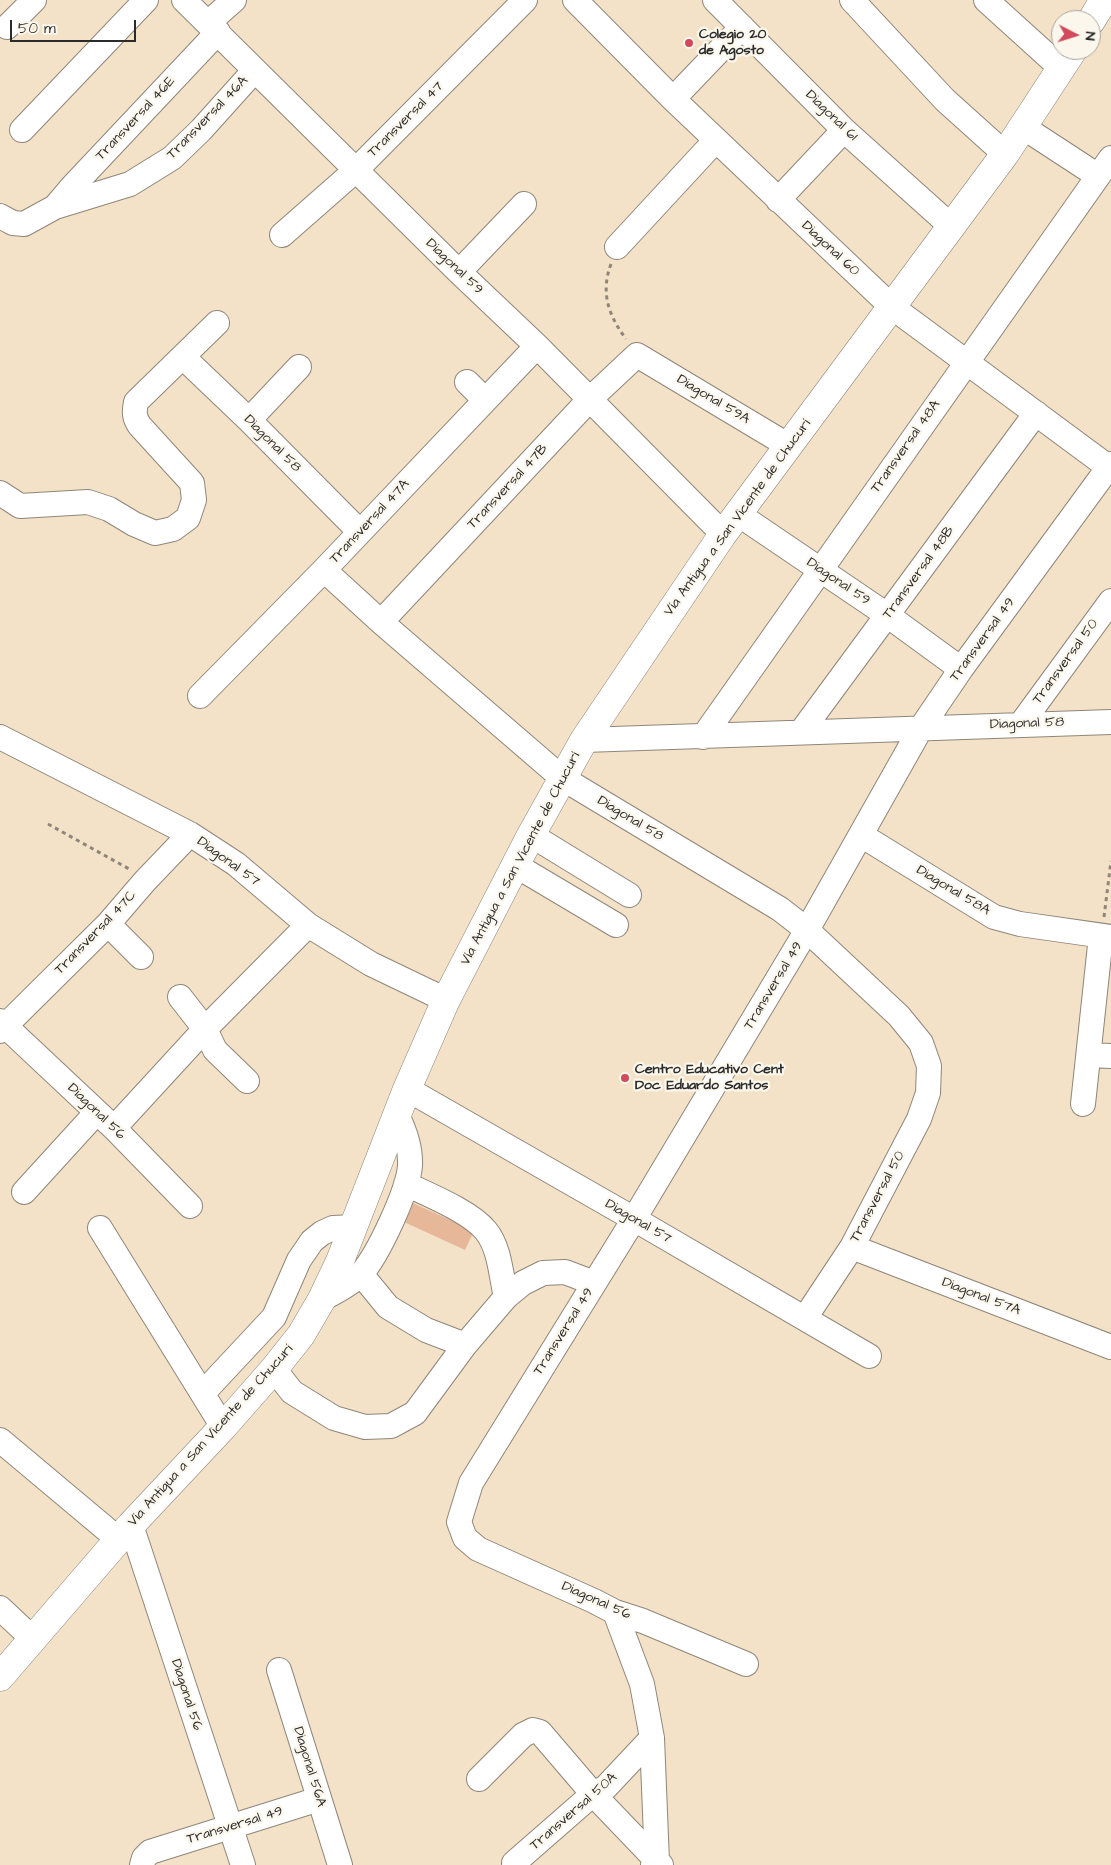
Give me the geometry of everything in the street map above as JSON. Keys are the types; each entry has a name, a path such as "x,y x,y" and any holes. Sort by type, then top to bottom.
{"main road":[{"name":"Vía Antigua a San Vicente de Chucurí","path":"0,1677 124,1532 223,1427 301,1335 322,1300 354,1227 407,1089 446,1000 531,835 584,740 730,524 1005,154 1066,60"}],"street":[{"path":"7,28 34,0"},
{"path":"22,130 146,0"},
{"name":"Diagonal 59","path":"184,0 254,71 590,399 730,524 820,570 961,669"},
{"name":"Transversal 46E","path":"55,207 213,28 234,0"},
{"name":"Transversal 47","path":"282,235 356,170 524,0"},
{"name":"Diagonal 60","path":"575,0 673,99 892,307 1110,466"},
{"name":"Diagonal 61","path":"715,0 844,130 952,227"},
{"path":"852,0 945,100 1005,154"},
{"path":"986,0 1051,47"},
{"path":"673,99 742,26"},
{"name":"Transversal 46A","path":"0,216 4,220 13,223 24,224 55,207 130,184 172,158 201,130 254,71"},
{"path":"1024,127 1105,167"},
{"path":"778,200 844,130"},
{"path":"617,247 716,140"},
{"name":"Transversal 48A","path":"703,737 1105,167"},
{"path":"459,272 524,204"},
{"path":"0,493 20,506 88,502 109,509 134,524 155,533 173,529 188,518 194,500 192,483 136,420 134,412 136,402 217,323"},
{"name":"Transversal 47A","path":"200,696 324,570 537,346"},
{"name":"Transversal 47B","path":"381,622 590,399 638,355"},
{"name":"Diagonal 59A","path":"638,355 789,446"},
{"name":"Diagonal 58","path":"184,356 360,532"},
{"path":"249,420 299,367"},
{"path":"467,382 485,400"},
{"name":"Transversal 48B","path":"802,732 1036,413"},
{"name":"Transversal 49","path":"458,1522 471,1483 634,1219 807,930 921,728 961,669 1110,466"},
{"name":"Diagonal 58","path":"324,570 381,622 562,778 780,909 807,930 899,1016 921,1043 929,1066"},
{"name":"Transversal 50","path":"1021,724 1111,601"},
{"name":"Diagonal 58","path":"584,740 1111,722"},
{"name":"Diagonal 57","path":"0,737 190,834 236,864 308,925 371,964 446,1000"},
{"name":"Transversal 47C","path":"2,1026 108,924 145,881 190,834"},
{"path":"531,835 629,895"},
{"name":"Diagonal 58A","path":"861,835 994,917 1020,924 1106,937"},
{"path":"516,865 616,925"},
{"path":"108,924 141,957"},
{"path":"24,1192 205,1029 308,925"},
{"path":"1084,1104 1100,1055 1106,937"},
{"path":"180,997 205,1029 215,1050 246,1081"},
{"name":"Diagonal 56","path":"2,1026 106,1120 190,1206"},
{"name":"Transversal 50","path":"805,1318 852,1247 919,1119 928,1093 929,1066"},
{"name":"Diagonal 57","path":"407,1089 868,1356"},
{"path":"322,1300 349,1284 361,1274 386,1233 406,1184 410,1166 409,1148 405,1132 397,1115"},
{"path":"406,1184 473,1218 487,1232 496,1252 506,1297"},
{"path":"203,1393 274,1317 299,1260 312,1241 322,1233 333,1228 354,1227"},
{"path":"100,1228 223,1427"},
{"name":"Diagonal 57A","path":"852,1247 1111,1347"},
{"path":"274,1369 292,1392 334,1418 365,1427 392,1426 415,1413 465,1345 506,1297 523,1283 542,1273 565,1272 594,1283"},
{"path":"361,1274 388,1307 426,1330 465,1345"},
{"path":"0,1440 124,1532"},
{"name":"Diagonal 56","path":"458,1522 465,1538 478,1549 615,1612 643,1621 746,1664"},
{"name":"Diagonal 56","path":"124,1532 243,1865"},
{"path":"0,1608 33,1639"},
{"path":"615,1612 642,1684 652,1738 657,1864"},
{"name":"Diagonal 56A","path":"278,1670 340,1865"},
{"path":"479,1779 523,1735 533,1730 540,1732 657,1864"},
{"name":"Transversal 50A","path":"514,1863 593,1794 606,1787 652,1738"},
{"name":"Transversal 49","path":"146,1859 230,1828 319,1799"}],"path":[{"path":"617,247 607,275 607,303 617,327 638,355"},
{"path":"48,824 125,866 145,881"},
{"path":"1106,937 1111,860"}],"building":[{"path":"413,1203 474,1231 465,1250 404,1222"}],"place":[{"name":"Colegio 20 de Agosto","path":"689,43"},
{"name":"Centro Educativo Cent Doc Eduardo Santos","path":"625,1078"}]}
